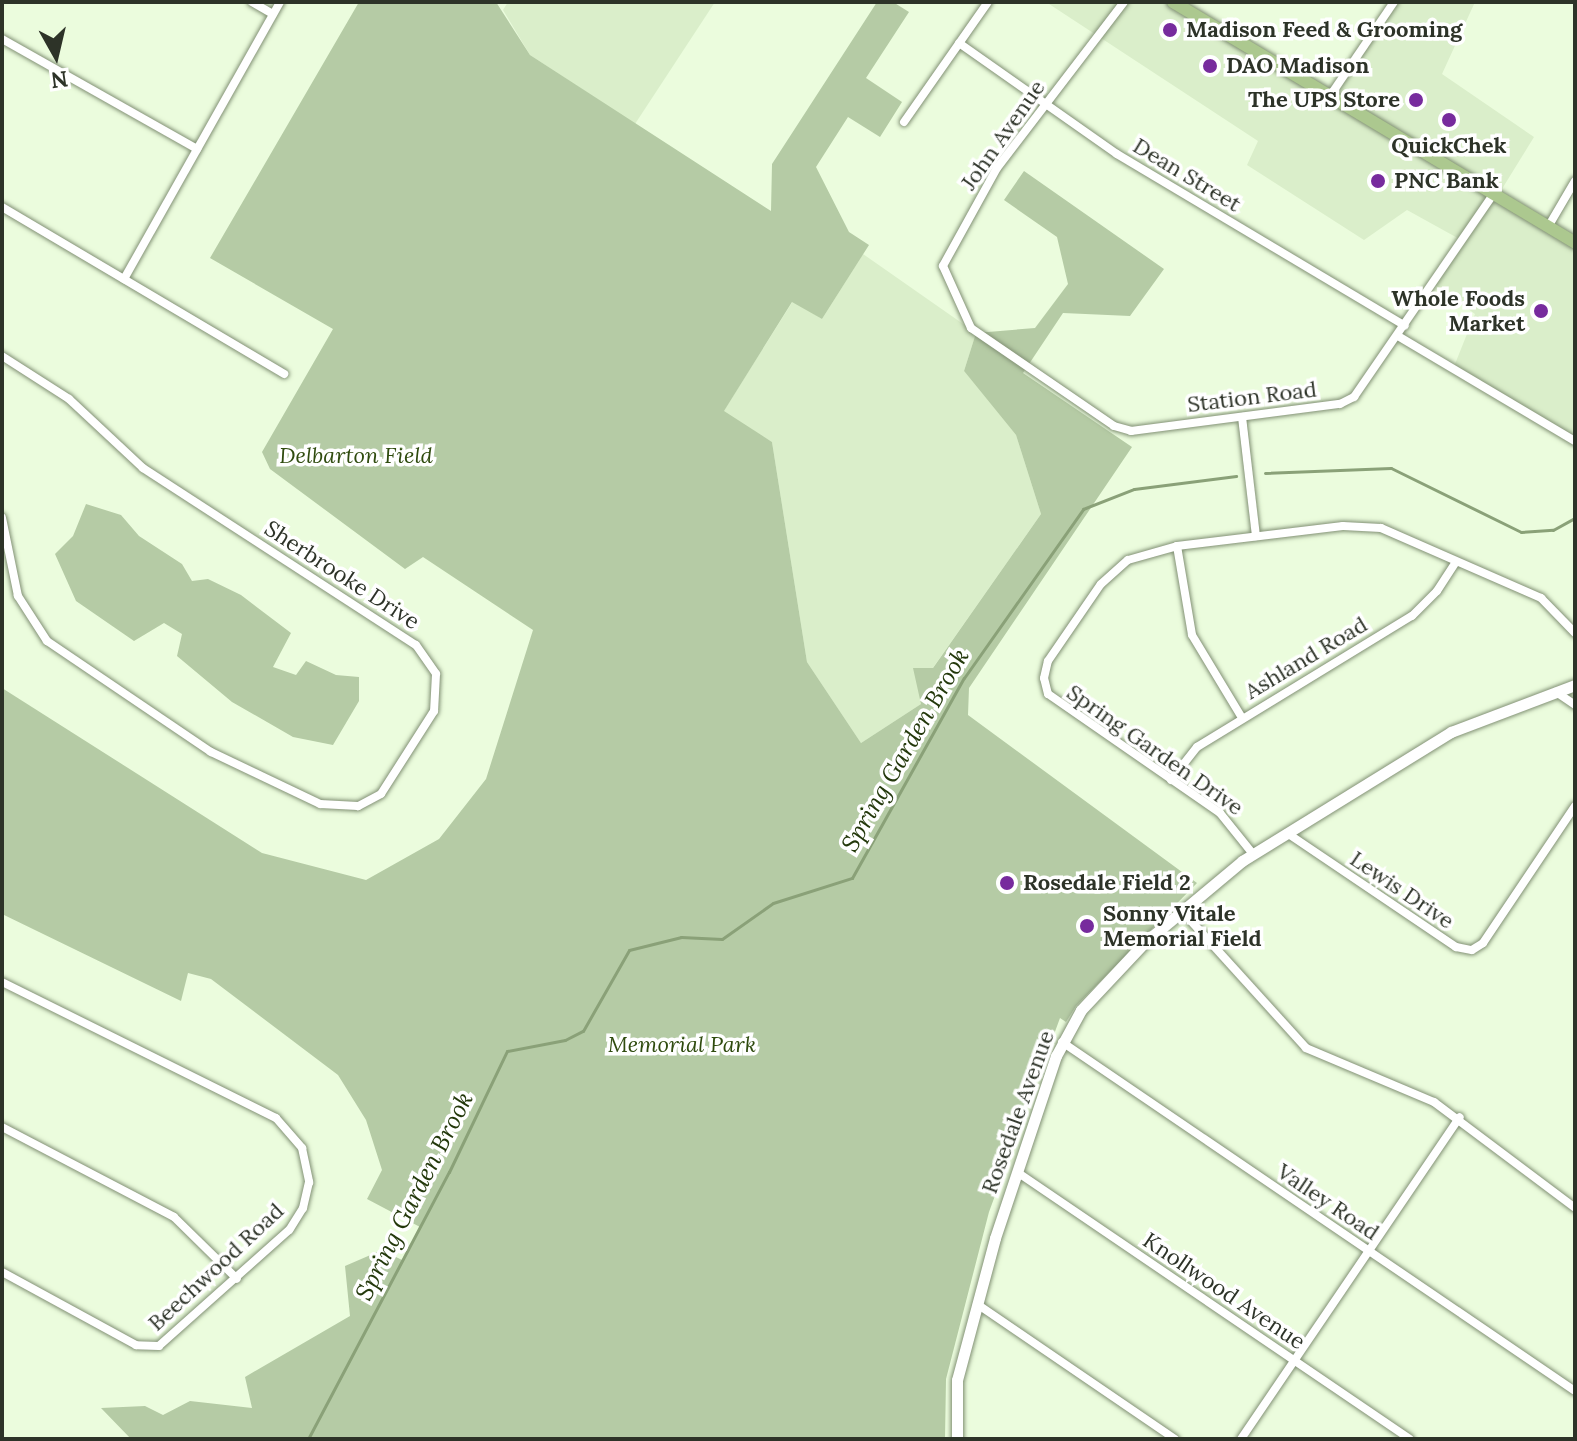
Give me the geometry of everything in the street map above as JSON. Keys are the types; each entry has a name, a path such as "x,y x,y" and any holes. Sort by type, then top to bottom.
{"main road":[{"path":"1173,2 1575,243"}],"street":[{"path":"252,2 273,14"},
{"path":"124,279 280,2"},
{"path":"904,122 988,2"},
{"name":"John Avenue","path":"955,300 944,274 946,255 997,168 1124,2"},
{"path":"1330,96 1394,2"},
{"path":"2,39 197,149"},
{"name":"Dean Street","path":"959,43 1117,154 1405,326"},
{"path":"1548,227 1575,181"},
{"name":"Station Road","path":"955,300 979,335 1122,430 1344,403 1362,390 1493,195"},
{"path":"2,207 284,374"},
{"path":"1398,336 1575,441"},
{"name":"Sherbrooke Drive","path":"2,356 69,399 143,468 416,645 436,674 434,711 381,794 358,806 320,804 211,752 47,641 18,596 2,518"},
{"path":"1242,417 1256,536"},
{"name":"Spring Garden Drive","path":"1253,854 1220,813 1059,707 1044,678 1048,661 1105,580 1142,553 1343,526 1381,528 1413,538 1455,563 1541,598 1575,633"},
{"path":"1177,546 1192,635 1242,718"},
{"name":"Ashland Road","path":"1171,780 1197,747 1412,616 1437,591 1455,563"},
{"name":"Rosedale Avenue","path":"957,1439 957,1380 977,1304 1017,1172 1062,1042 1081,1010 1181,910 1253,854 1451,732 1575,685"},
{"path":"1556,692 1575,705"},
{"name":"Lewis Drive","path":"1287,833 1456,947 1472,950 1483,943 1575,806"},
{"path":"1181,910 1306,1048 1341,1067 1408,1089 1460,1117 1575,1208"},
{"name":"Beechwood Road","path":"2,982 268,1113 295,1136 309,1171 303,1208 289,1230 167,1342 151,1348 136,1345 2,1272"},
{"name":"Valley Road","path":"1062,1042 1575,1391"},
{"path":"1241,1439 1460,1117"},
{"path":"2,1127 174,1217 237,1279"},
{"name":"Knollwood Avenue","path":"1017,1172 1410,1439"},
{"path":"977,1304 1175,1439"}],"shaded area":[{"path":"508,2 715,2 635,124 530,55 503,10"},
{"path":"1046,2 1173,2 1330,92 1395,2 1475,2 1442,74 1534,137 1497,197 1575,243 1575,441 1453,369 1475,314 1434,284 1463,241 1407,210 1364,240 1247,165 1258,141"},
{"path":"863,254 976,333 964,371 1016,435 1041,514 932,669 921,704 861,743 807,662 772,442 723,412 793,301 822,319"}],"green space":[{"name":"Memorial Park","path":"359,2 496,2 530,55 771,211 772,164 877,2 893,2 909,12 866,78 902,102 880,137 848,117 816,167 849,232 869,245 822,319 792,302 724,411 772,442 807,662 861,743 921,704 913,668 933,668 1041,514 1016,435 964,371 976,333 1035,328 1068,284 1057,237 1004,200 1024,171 1164,269 1130,316 1063,313 1023,373 1132,447 969,688 968,715 1197,883 1076,1006 1066,1022 1060,1018 989,1212 946,1379 945,1439 131,1439 101,1408 145,1406 163,1415 190,1401 252,1408 245,1377 350,1316 345,1266 382,1250 402,1260 420,1227 367,1199 382,1170 366,1120 338,1075 211,979 188,973 181,1001 2,914 2,688 262,853 366,880 439,839 486,779 533,630 423,557 405,569 270,469 262,452 333,329 210,258"},
{"path":"86,504 121,515 139,536 182,564 192,581 208,579 241,595 291,633 273,667 296,675 306,661 336,675 359,677 359,701 333,745 293,737 232,702 177,656 182,634 164,623 134,641 76,601 55,554 73,536"}],"waterway":[{"name":"Spring Garden Brook","path":"1265,473 1391,468 1521,532 1553,530 1575,518"},
{"name":"Spring Garden Brook","path":"308,1439 449,1172 507,1051 565,1040 583,1031 629,950 681,937 722,939 773,903 852,878 964,678 1083,509 1134,489 1236,476"}],"place":[{"name":"Madison Feed & Grooming","path":"1170,30"},
{"name":"DAO Madison","path":"1210,66"},
{"name":"The UPS Store","path":"1416,100"},
{"name":"QuickChek","path":"1449,120"},
{"name":"PNC Bank","path":"1378,181"},
{"name":"Whole Foods Market","path":"1541,311"},
{"name":"Rosedale Field 2","path":"1007,883"},
{"name":"Sonny Vitale Memorial Field","path":"1087,926"}],"park label":[{"name":"Delbarton Field","path":"356,456"}]}
